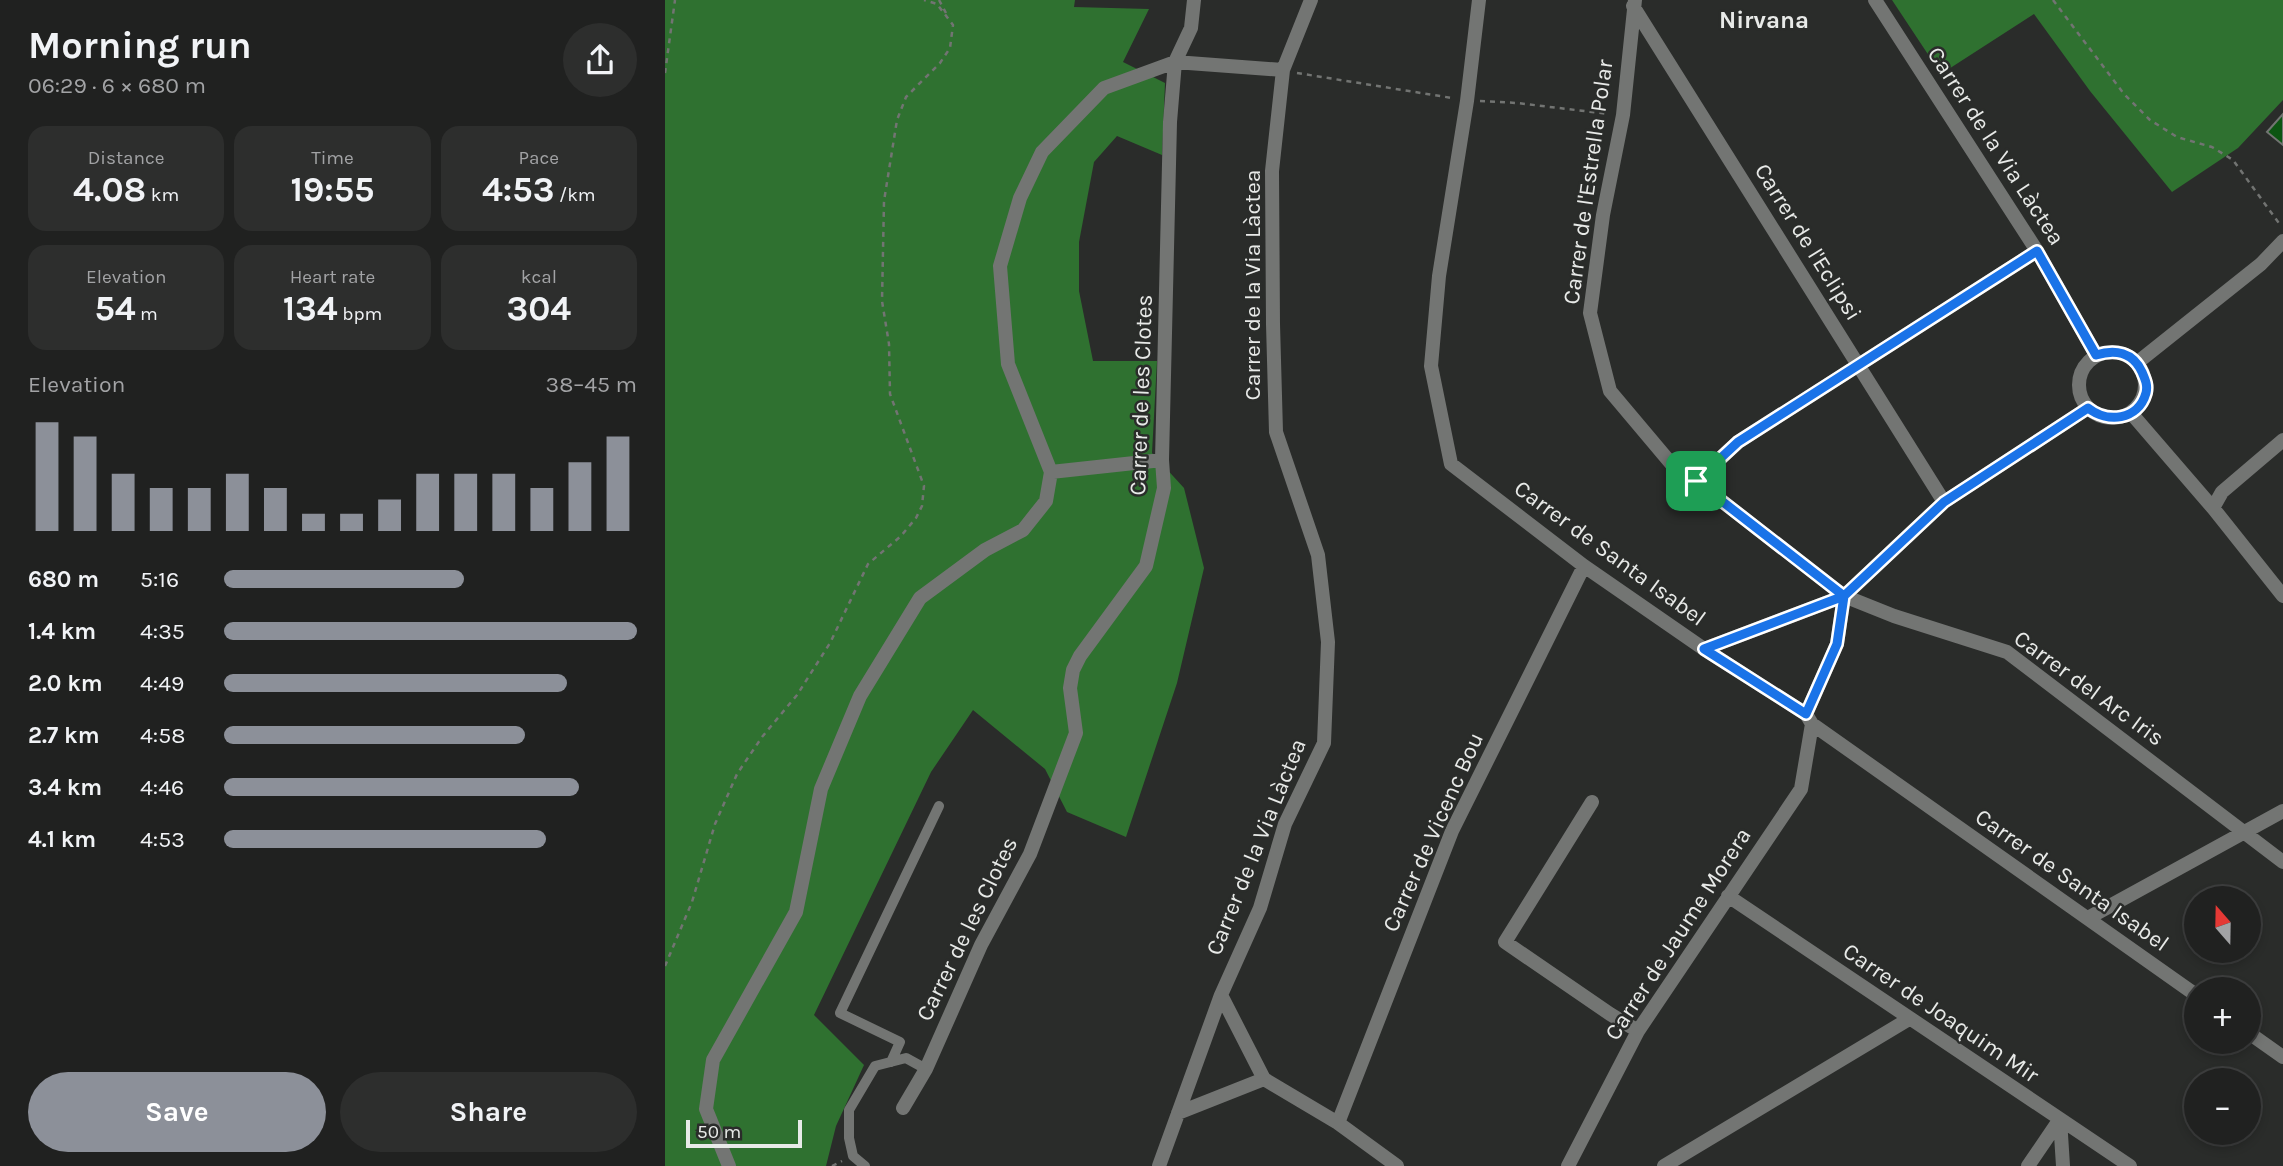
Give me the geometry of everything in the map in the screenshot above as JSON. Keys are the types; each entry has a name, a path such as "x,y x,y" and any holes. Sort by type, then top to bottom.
{"street":[{"name":"Carrer de les Clotes","path":"903,1108 926,1069 981,945 1030,854 1076,733 1070,688 1073,670 1080,656 1146,566 1164,488 1161,460 1170,122 1175,62 1191,27 1195,0"},
{"name":"Carrer de la Via Làctea","path":"1159,1166 1221,995 1260,908 1285,824 1324,743 1328,642 1318,555 1276,432 1272,171 1283,70 1311,0"},
{"name":"Carrer de Santa Isabel","path":"1479,0 1467,101 1439,276 1431,366 1451,464 1584,566 1809,719 2184,986"},
{"name":"Carrer de la Via Làctea","path":"1875,0 2037,251 2096,355"},
{"name":"Carrer de l'Eclipsi","path":"1634,3 1944,502"},
{"name":"Carrer de l'Estrella Polar","path":"1634,3 1623,115 1604,215 1590,313 1609,391 1674,467 1696,481 1844,596"},
{"path":"729,1166 706,1109 713,1060 796,912 821,789 860,696 920,598 985,550 1023,530 1047,501 1051,472 1008,364 1000,266 1020,198 1042,152 1104,88 1175,62 1283,70"},
{"path":"2138,362 2262,264 2283,241"},
{"path":"1696,481 1738,442 2037,251"},
{"path":"2108,351 2120,352 2138,362 2147,383 2141,403 2131,413 2113,419 2097,415 2088,408 2079,391 2079,378 2086,363 2096,355 2108,351"},
{"path":"1704,649 1844,596 1944,502 2088,408"},
{"path":"2131,413 2213,508 2283,596"},
{"path":"2213,508 2221,492 2283,440"},
{"path":"1051,472 1161,460"},
{"name":"Carrer de Vicenc Bou","path":"1338,1123 1452,831 1584,566"},
{"name":"Carrer de Jaume Morera","path":"1568,1166 1638,1031 1801,789 1809,719 1837,644 1844,596"},
{"name":"Carrer del Arc Iris","path":"1844,596 1894,616 2007,652 2283,862"},
{"path":"1593,802 1506,942 1638,1031"},
{"path":"2088,918 2283,811"},
{"name":"Carrer de Joaquim Mir","path":"1728,896 2130,1166"},
{"path":"1221,995 1264,1079 1338,1123 1397,1166"},
{"path":"1664,1166 1909,1019"},
{"path":"2261,1041 2283,1057"},
{"path":"1178,1113 1264,1079"},
{"path":"2028,1166 2060,1119"},
{"path":"2060,1119 2063,1166"}],"lane":[{"path":"891,1062 900,1042 840,1013 939,806"},
{"path":"865,1166 853,1156 849,1138 849,1110 875,1066 906,1058 926,1069"}],"path":[{"path":"665,73 675,0"},
{"path":"924,0 937,4 953,25"},
{"path":"665,966 692,902 715,824 737,774 762,737 797,695 830,643 868,564 901,536 922,506 924,486 890,394 888,344 882,301 884,201 897,120 906,97 940,63 950,48 953,25 939,0"},
{"path":"2053,0 2125,94 2150,120 2177,137 2212,147 2233,160 2283,228"}],"green space":[{"path":"665,0 1075,0 1074,7 1149,9 1123,62 1165,83 1162,155 1117,136 1094,162 1079,242 1079,291 1093,361 1157,361 1152,453 1184,488 1204,568 1177,683 1126,837 1067,812 1045,769 973,710 931,772 814,1015 864,1065 836,1126 826,1166 665,1166"},
{"path":"1892,0 2283,0 2283,100 2238,148 2172,192 2090,91 2034,14 1941,74"}],"building":[{"path":"2283,114 2283,145 2267,132"}],"district":[{"name":"Nirvana","path":"1764,20"}],"route":[{"path":"1696,481 1738,442 2037,251 2096,355 2108,351 2120,352 2135,359 2147,383 2141,403 2131,413 2113,419 2097,415 2088,408 1944,502 1844,596 1704,649 1806,714 1837,644 1844,596 1696,481"}]}
